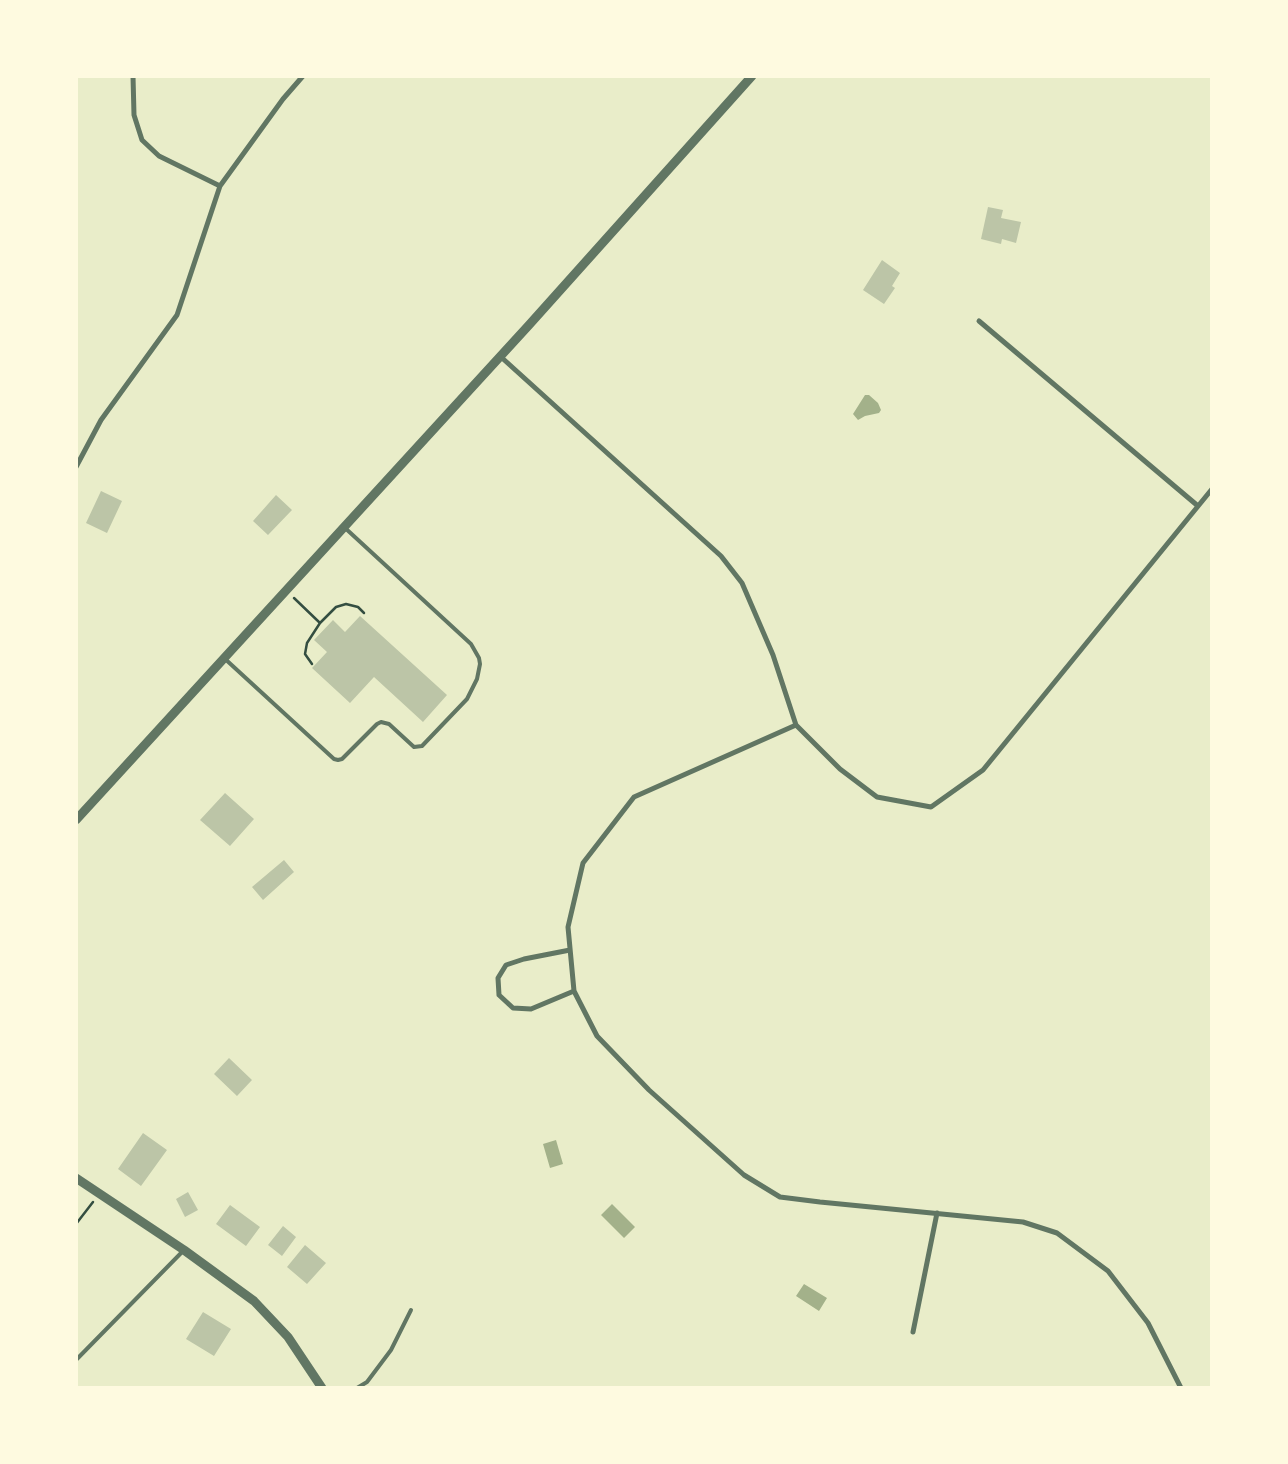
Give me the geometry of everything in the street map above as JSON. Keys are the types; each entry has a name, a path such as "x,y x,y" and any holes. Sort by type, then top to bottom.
{"street":[{"path":"133,76 134,115 142,140 159,156 220,186"},
{"path":"76,467 101,420 176,316 220,186 283,99 303,76"},
{"path":"78,814 501,356 752,76"},
{"path":"979,321 1198,506"},
{"path":"501,356 713,548 730,567 742,583 773,655 796,725 840,768 878,797 931,807 983,770 1212,489"},
{"path":"796,725 634,797 583,863 568,926 574,991 597,1036 649,1090 744,1175 780,1197 1023,1222 1057,1233 1108,1271 1148,1323 1181,1388"},
{"path":"570,950 524,959 506,965 498,978 499,995 514,1008 531,1009 574,991"},
{"path":"76,1178 184,1250 254,1302 288,1337 322,1388"},
{"path":"913,1332 938,1213"}],"lane":[{"path":"224,658 330,755 338,760 342,759 381,722 389,724 414,747 422,746 461,705 474,688 479,671 479,658 471,644 344,527"},
{"path":"76,1360 184,1250"},
{"path":"357,1388 367,1382 392,1350 411,1310"}],"path":[{"path":"286,590 320,623"},
{"path":"312,664 305,654 307,643 320,623 336,607 346,604 358,607 364,613"},
{"path":"76,1224 100,1193"}],"shaded area":[{"path":"865,395 869,395 878,403 881,410 879,413 865,416 858,420 853,414"},
{"path":"556,1140 563,1164 550,1168 543,1144"},
{"path":"612,1204 635,1227 624,1238 601,1215"},
{"path":"804,1284 827,1298 819,1311 796,1296"}],"building":[{"path":"988,207 1003,210 1001,218 1021,222 1016,243 1002,239 1001,244 981,239"},
{"path":"882,260 900,273 892,286 895,288 884,304 863,290"},
{"path":"101,491 122,501 107,533 86,523"},
{"path":"276,495 292,510 268,535 253,521"},
{"path":"360,616 447,695 423,722 374,677 350,703 312,668 327,652 314,640 333,620 345,632"},
{"path":"225,793 254,819 230,846 200,820"},
{"path":"284,860 294,872 263,900 252,887"},
{"path":"229,1058 252,1080 237,1096 214,1074"},
{"path":"143,1133 167,1150 141,1186 118,1169"},
{"path":"188,1192 198,1210 185,1217 176,1199"},
{"path":"230,1205 260,1227 246,1246 216,1224"},
{"path":"283,1226 296,1237 282,1256 268,1245"},
{"path":"305,1245 326,1263 307,1284 287,1267"},
{"path":"203,1312 231,1329 214,1356 186,1339"}]}
